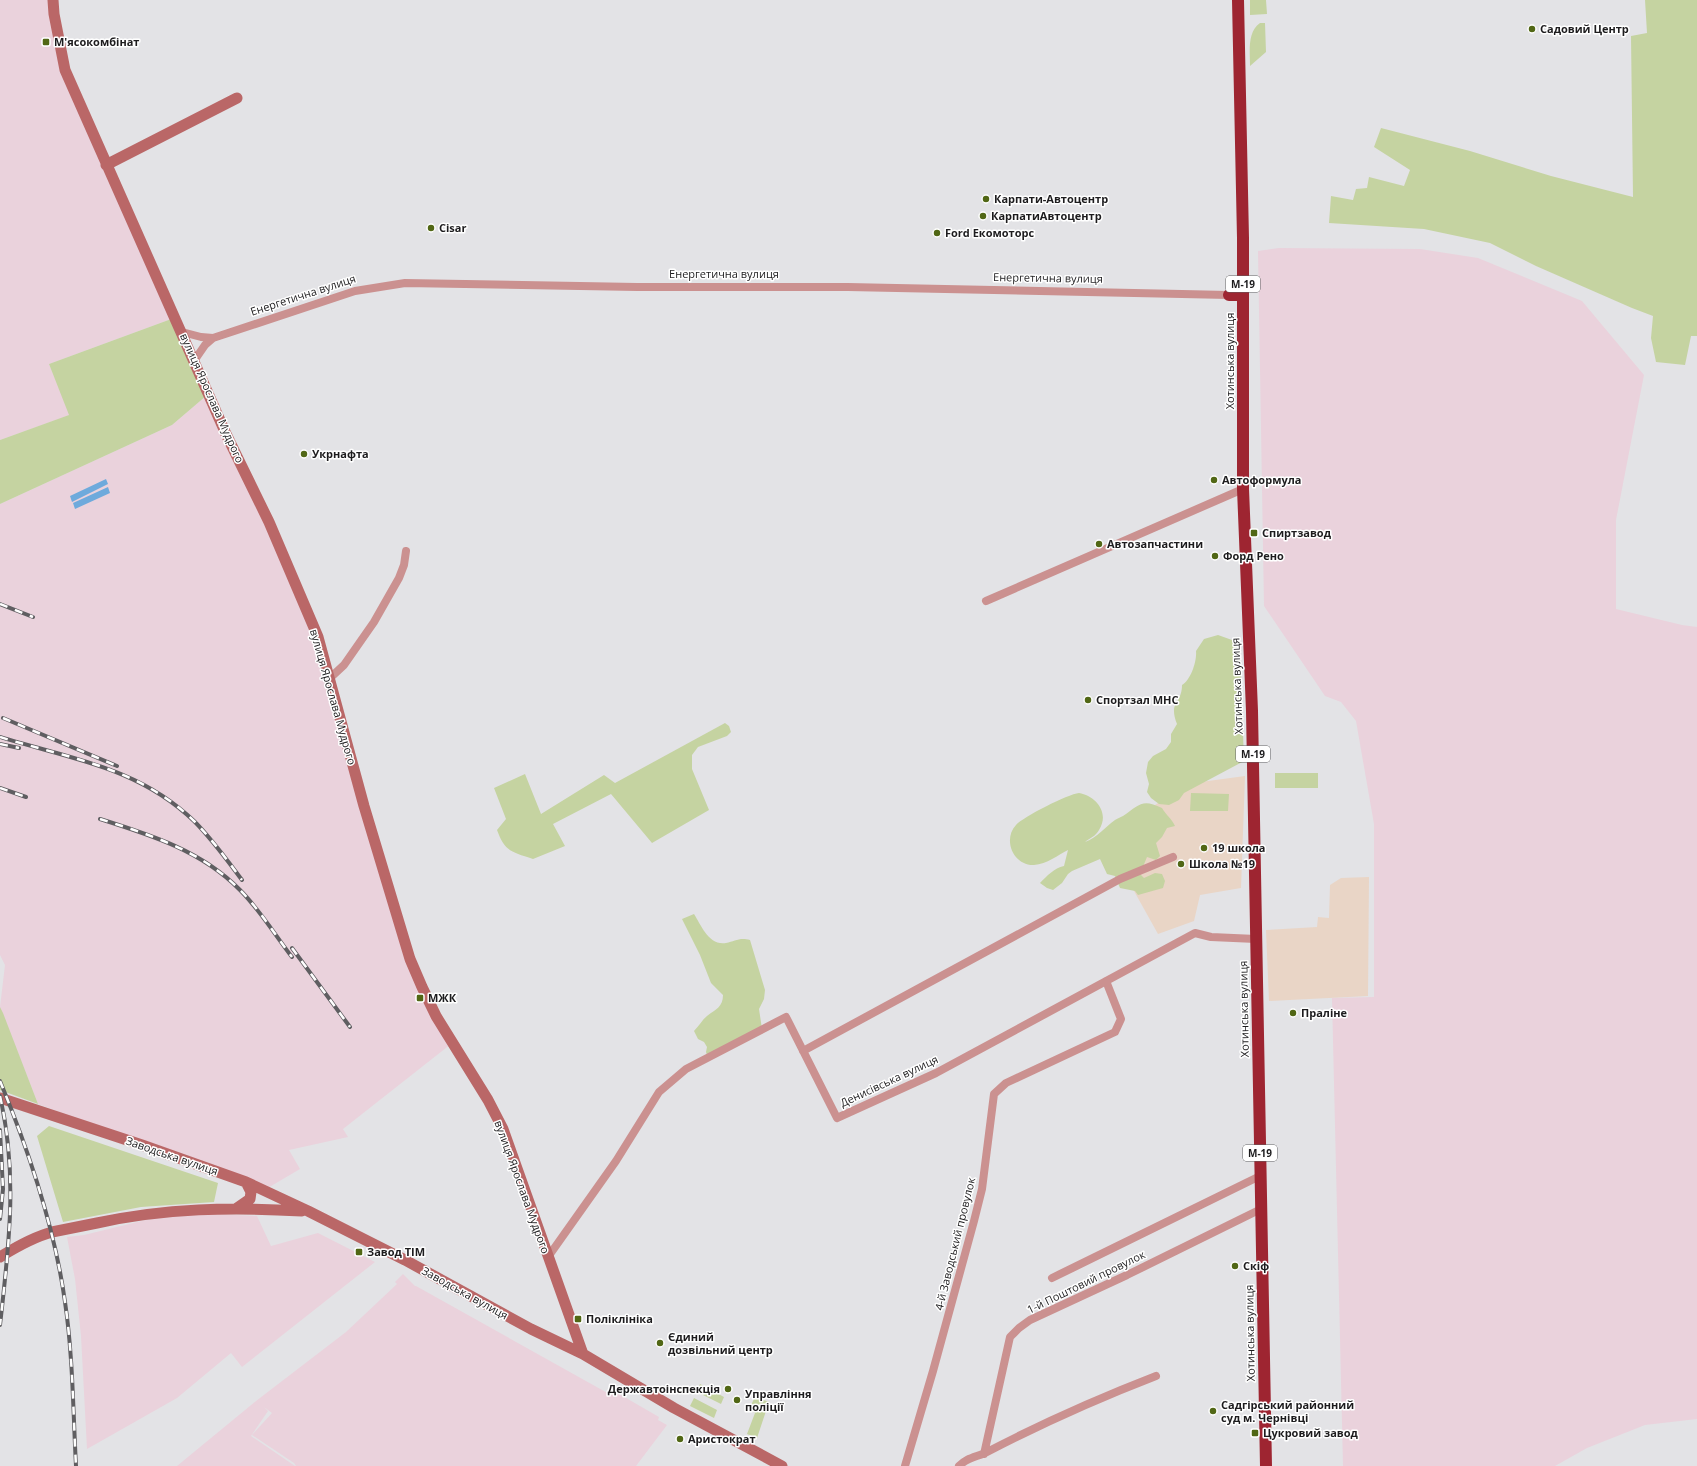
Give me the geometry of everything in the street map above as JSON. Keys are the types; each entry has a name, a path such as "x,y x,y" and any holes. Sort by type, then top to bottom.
{"highway":[{"name":"Хотинська вулиця","path":"1238,0 1243,295 1243,489 1252,711 1266,1466"},
{"name":"Енергетична вулиця","path":"1229,295 1243,295"}],"main road":[{"name":"вулиця Ярослава Мудрого","path":"53,0 54,14 65,70 226,434 269,522 318,637 364,806 410,959 436,1016 488,1100 503,1129 582,1354"},
{"path":"106,165 237,98"},
{"name":"Заводська вулиця","path":"0,1098 142,1145 246,1182 308,1211 405,1260 531,1329 582,1354 674,1408 782,1466"},
{"path":"237,1208 250,1199 251,1192 246,1182"},
{"path":"0,1257 25,1243 51,1233 133,1215 185,1210 237,1208 308,1211"}],"street":[{"name":"Енергетична вулиця","path":"194,361 205,345 213,338 355,291 406,284 637,287 848,287 1229,295"},
{"name":"Енергетична вулиця","path":"182,332 201,337 213,338"},
{"path":"986,601 1243,489"},
{"path":"330,678 344,665 374,622 399,578 404,565 406,551"},
{"path":"803,1051 1120,879 1173,857"},
{"name":"Денисівська вулиця","path":"548,1257 616,1161 659,1092 686,1069 786,1017 837,1118 936,1073 1195,933 1211,937 1256,939"},
{"name":"4-й Заводський провулок","path":"904,1466 933,1371 976,1215 982,1189 994,1094 1006,1083 1115,1032 1122,1019 1106,981"},
{"path":"1052,1278 1260,1176"},
{"name":"1-й Поштовий провулок","path":"984,1454 1010,1337 1019,1328 1030,1320 1127,1276 1261,1210"},
{"path":"959,1466 965,1460 984,1454 1051,1421 1115,1392 1156,1376"}],"shaded area":[{"path":"0,0 53,0 64,72 174,318 49,364 70,415 0,440"},
{"path":"1279,248 1420,249 1478,258 1582,301 1644,375 1616,520 1616,609 1682,625 1697,627 1697,1419 1645,1425 1587,1448 1555,1466 1343,1466 1332,998 1374,997 1374,824 1356,721 1341,702 1325,696 1264,606 1258,251"},
{"path":"206,396 317,637 408,958 451,1044 343,1129 348,1137 289,1150 300,1169 266,1189 38,1104 0,1007 5,965 0,955 0,504 172,425"},
{"name":"Школа №19","path":"1245,776 1241,888 1200,895 1194,921 1158,934 1105,839 1186,784"},
{"path":"1369,877 1368,996 1269,1001 1266,930 1317,927 1318,917 1329,918 1330,885 1341,878"},
{"path":"195,1213 257,1216 271,1246 318,1233 375,1262 242,1367 231,1353 177,1398 87,1449 81,1336 75,1279 67,1237 84,1235 154,1218"},
{"path":"403,1274 415,1286 611,1395 614,1391 659,1417 658,1420 667,1425 636,1466 296,1466 294,1463 252,1435 272,1413 264,1407 268,1411 251,1436 295,1466 177,1466 256,1401 346,1332 397,1284 395,1282"}],"green space":[{"path":"1250,0 1266,0 1267,14 1250,15"},
{"path":"1645,0 1697,0 1697,336 1691,336 1685,365 1656,362 1651,338 1653,316 1536,266 1490,243 1424,229 1329,223 1331,196 1353,200 1356,189 1367,188 1369,177 1404,186 1410,170 1374,147 1381,128 1470,151 1551,176 1633,197 1631,36 1647,33"},
{"path":"1260,23 1265,23 1266,52 1250,66 1251,37 1256,27"},
{"path":"174,318 206,396 172,425 0,504 0,440 69,415 49,364"},
{"path":"1218,635 1232,640 1240,652 1244,761 1184,793 1179,800 1169,805 1159,804 1151,798 1147,792 1149,784 1146,773 1148,762 1153,756 1166,749 1171,742 1171,734 1177,724 1174,711 1175,707 1180,696 1182,685 1191,675 1193,670 1196,660 1196,651 1204,639"},
{"path":"725,723 729,726 731,732 727,736 698,747 692,755 692,769 709,810 652,843 611,794 553,824 565,846 533,859 514,853 503,843 497,830 506,819 494,788 525,774 541,814 604,775 615,783"},
{"path":"1275,773 1318,773 1318,788 1275,788"},
{"path":"1079,793 1091,798 1100,806 1103,817 1102,824 1098,832 1085,842 1098,835 1115,820 1141,804 1150,803 1162,808 1175,826 1167,828 1162,837 1156,843 1160,856 1156,860 1147,857 1140,874 1144,878 1155,873 1162,874 1165,881 1163,888 1138,895 1135,891 1120,888 1115,876 1107,874 1100,859 1072,871 1062,883 1053,890 1040,883 1054,870 1064,866 1068,850 1048,861 1034,865 1027,864 1016,857 1010,845 1010,838 1016,825 1020,821 1046,806 1073,794"},
{"path":"1191,793 1229,794 1228,811 1190,811"},
{"path":"694,914 706,934 715,941 726,943 740,939 750,940 765,990 764,999 759,1009 762,1029 708,1058 706,1052 707,1047 704,1042 698,1039 694,1031 705,1018 720,1005 723,995 711,983 700,955 682,919"},
{"path":"0,1007 3,1013 38,1104 0,1090"},
{"path":"49,1126 218,1183 214,1202 141,1207 63,1222 37,1136"},
{"path":"700,1384 724,1397 721,1404 697,1392"},
{"path":"755,1397 769,1402 757,1438 747,1434 755,1413 749,1409"},
{"path":"694,1398 717,1410 714,1418 690,1406"}],"water":[{"path":"106,479 108,484 72,502 70,496"},
{"path":"108,487 110,493 75,509 73,503"}],"railway":[{"path":"0,604 33,617"},
{"path":"3,718 117,766"},
{"path":"0,737 103,767 127,776 150,788 172,803 194,821 213,842 242,880"},
{"path":"0,744 19,748"},
{"path":"0,788 26,797"},
{"path":"100,819 138,831 175,846 209,865 225,876 240,890 261,914 292,957"},
{"path":"292,948 350,1027"},
{"path":"0,1081 21,1134 55,1246 68,1322 76,1466"},
{"path":"0,1096 6,1125 10,1182 9,1238 0,1325"},
{"path":"0,1130 3,1189 0,1219"}],"place":[{"name":"Садовий Центр","path":"1532,29"},
{"name":"М'ясокомбінат","path":"46,42"},
{"name":"Карпати-Автоцентр","path":"986,199"},
{"name":"КарпатиАвтоцентр","path":"983,216"},
{"name":"Cisar","path":"431,228"},
{"name":"Ford Екомоторс","path":"937,233"},
{"name":"Укрнафта","path":"304,454"},
{"name":"Автоформула","path":"1214,480"},
{"name":"Спиртзавод","path":"1254,533"},
{"name":"Автозапчастини","path":"1099,544"},
{"name":"Форд Рено","path":"1215,556"},
{"name":"Спортзал МНС","path":"1088,700"},
{"name":"19 школа","path":"1204,848"},
{"name":"Школа №19","path":"1181,864"},
{"name":"МЖК","path":"420,998"},
{"name":"Праліне","path":"1293,1013"},
{"name":"Завод ТІМ","path":"359,1252"},
{"name":"Скіф","path":"1235,1266"},
{"name":"Поліклініка","path":"578,1319"},
{"name":"Єдиний дозвільний центр","path":"660,1343"},
{"name":"Державтоінспекція","path":"728,1389"},
{"name":"Управління поліції","path":"737,1400"},
{"name":"Садгірський районний суд м. Чернівці","path":"1213,1411"},
{"name":"Цукровий завод","path":"1255,1433"},
{"name":"Аристократ","path":"680,1439"}]}
